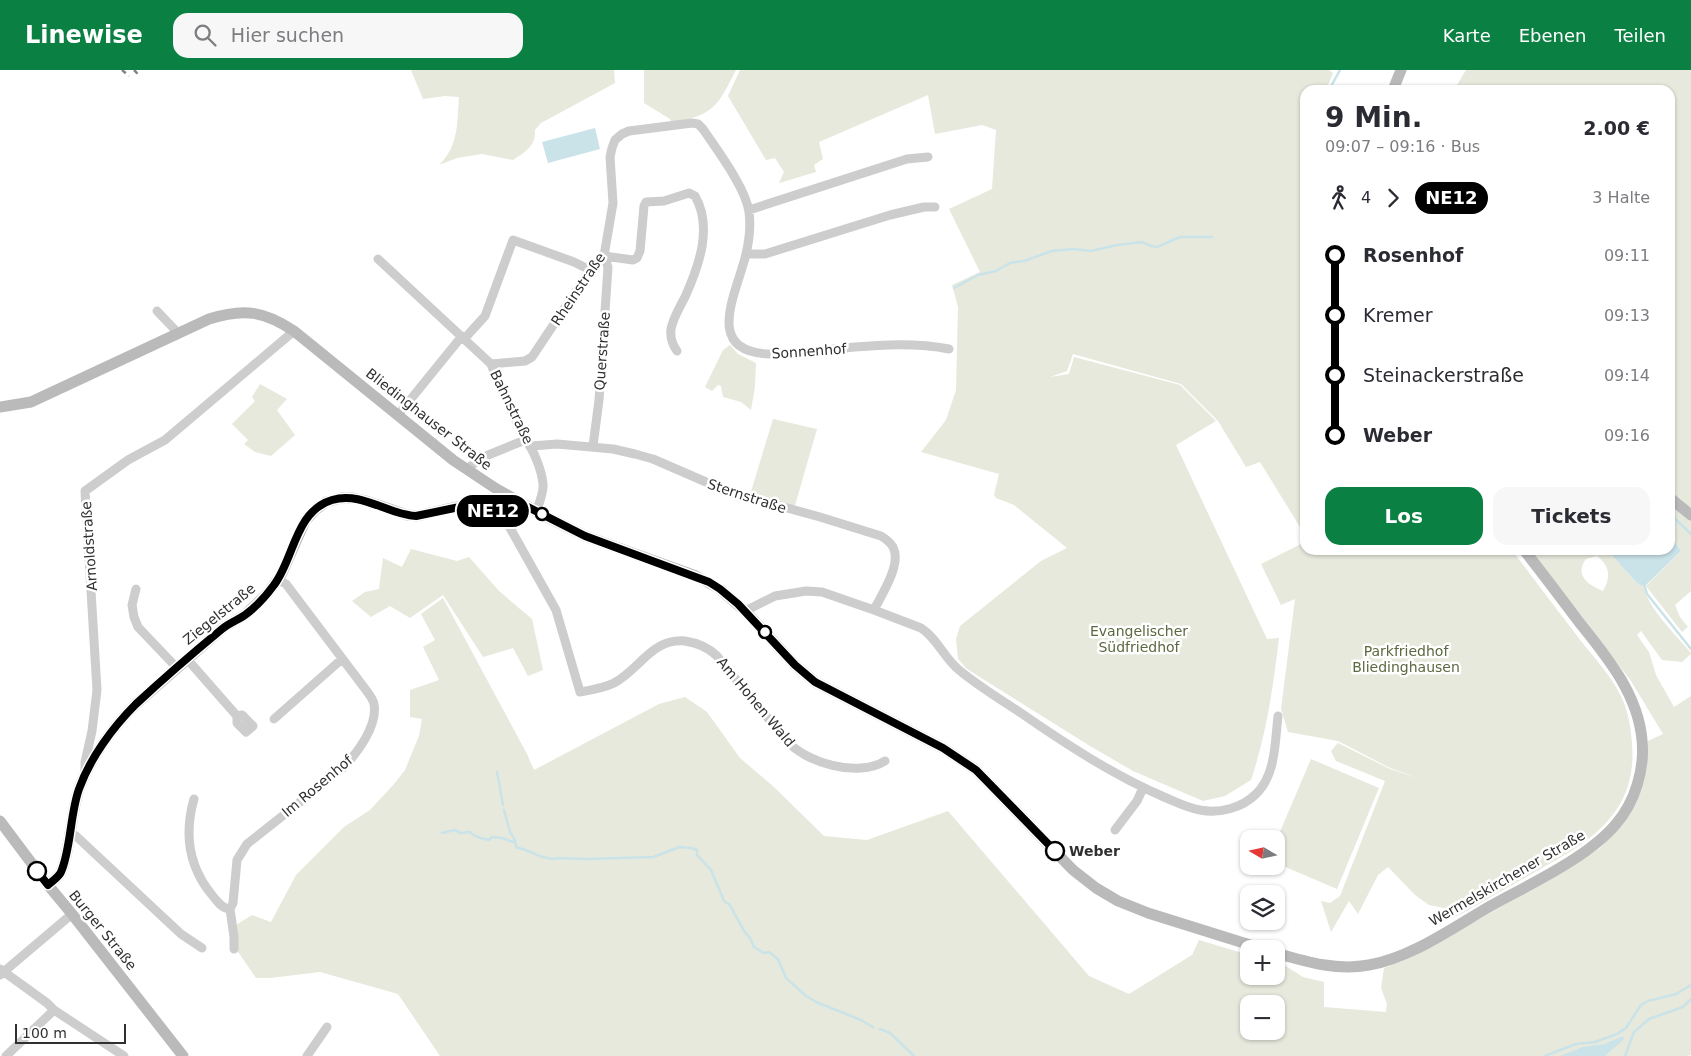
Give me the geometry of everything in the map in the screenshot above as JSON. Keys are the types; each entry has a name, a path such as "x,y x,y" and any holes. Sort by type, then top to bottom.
{"main road":[{"path":"1395,85 1400,70"},
{"name":"Bliedinghauser Straße","path":"0,407 31,402 212,318 240,312 262,314 273,318 294,331 467,469 520,503 585,536 703,579 720,589 745,611"},
{"name":"Ziegelstraße","path":"48,885 60,874 78,791 101,748 124,716 136,704 224,627 252,609 267,594 278,580 305,521 315,510 333,500 346,498 366,501 413,516 474,504 499,514 504,514"},
{"path":"1675,502 1691,515"},
{"path":"504,514 510,514 520,503"},
{"name":"Wermelskirchener Straße","path":"1285,955 1324,966 1337,967 1370,965 1389,960 1420,946 1568,863 1603,838 1622,817 1634,792 1642,761 1642,734 1635,707 1626,688 1605,655 1528,555"},
{"path":"745,611 795,665 815,682 943,748 976,770 1074,870 1096,888 1148,913 1240,942"},
{"name":"Burger Straße","path":"0,822 183,1056"}],"street":[{"name":"Rheinstraße","path":"491,364 525,361 532,357 590,270 604,256 613,203 610,157 615,140 628,131 692,123 698,124"},
{"name":"Sonnenhof","path":"698,124 737,184 749,210 746,254 728,322 732,338 737,344 747,350 770,354 888,346 927,346 949,349"},
{"path":"749,210 907,159 928,157"},
{"path":"604,256 633,260 637,258 646,202 664,201 689,194 693,194 696,197 702,221 703,238 695,274 672,326 671,338 677,350"},
{"path":"746,254 764,254 890,215 924,207 935,207"},
{"path":"398,415 463,337 485,316 513,240 574,262 590,270"},
{"name":"Querstraße","path":"593,446 597,422 608,267 604,256"},
{"name":"Bahnstraße","path":"378,259 491,364 529,443 544,486 536,512"},
{"path":"157,312 178,333"},
{"name":"Arnoldstraße","path":"85,775 85,762 98,690 85,491 128,460 165,440 294,331"},
{"name":"Sternstraße","path":"467,469 481,458 529,443 593,446 625,451 653,459 729,492 881,536 893,547 896,562 874,610"},
{"name":"Am Hohen Wald","path":"504,514 504,519 556,610 580,692 615,682 657,647 667,643 689,642 705,646 717,656 796,750 810,757 846,768 878,765 885,761"},
{"name":"Im Rosenhof","path":"234,949 230,909 233,903 237,860 242,849 343,768 360,747 372,720 374,703 366,690 286,584 278,580"},
{"path":"136,589 132,605 138,626 177,668"},
{"path":"745,611 775,596 806,591 822,592 874,610 928,633 959,670 1039,725 1143,788 1200,810 1227,809 1249,800 1264,785 1269,775 1278,716"},
{"path":"187,659 237,716"},
{"path":"274,719 342,659"},
{"path":"1115,830 1137,801 1143,788"},
{"path":"194,800 190,811 188,833 192,860 201,880 211,894 226,909 230,909"},
{"path":"69,833 76,836 181,934 202,948"},
{"path":"72,914 1,972 124,1056"},
{"path":"6,1056 54,1010"},
{"path":"307,1056 327,1028"}],"green space":[{"path":"411,70 614,70 615,83 541,123 535,130 532,144 513,160 482,154 457,158 439,165 446,158 454,142 459,97 445,96 423,99"},
{"path":"644,70 736,70 724,93 713,107 697,117 671,123 670,119 644,103"},
{"name":"Evangelischer Südfriedhof","path":"740,70 1329,70 1333,73 1328,85 1300,85 1300,527 1260,462 1246,467 1218,421 1181,384 1073,354 1067,371 1050,377 1069,374 1074,357 1180,385 1216,421 1176,445 1267,639 1279,638 1272,692 1257,762 1251,780 1225,796 1203,801 1133,771 967,669 958,659 956,639 960,626 1041,561 1067,548 1014,505 996,498 994,495 999,474 921,452 946,420 956,390 958,307 952,285 980,272 949,209 992,189 996,130 982,125 935,134 928,95 819,142 823,159 814,165 816,172 779,183 784,172 775,158 766,160 728,96"},
{"path":"1466,70 1691,70 1691,511 1675,498 1675,85 1457,85"},
{"path":"730,345 738,354 756,363 755,387 751,410 741,402 723,397 721,386 718,385 712,391 705,387 723,350"},
{"path":"260,384 287,399 277,410 295,435 271,456 255,452 244,444 248,440 232,424 255,401 252,397"},
{"path":"773,419 817,429 794,509 750,495"},
{"path":"1675,506 1691,519 1691,591 1675,605 1680,617 1688,627 1682,632 1646,586 1681,551 1675,542"},
{"name":"Parkfriedhof Bliedinghausen","path":"1300,544 1300,555 1516,555 1605,670 1616,686 1624,703 1630,728 1632,762 1630,779 1618,807 1598,831 1585,842 1454,917 1444,908 1429,905 1415,895 1388,867 1378,875 1358,914 1349,901 1331,932 1321,901 1330,903 1340,896 1385,781 1336,761 1331,751 1338,743 1390,769 1421,779 1390,768 1338,741 1288,732 1281,709 1295,599 1281,605 1261,564"},
{"path":"411,549 457,561 469,557 499,591 532,619 543,670 528,676 513,648 483,657 443,595 410,618 390,606 371,617 352,601 365,592 379,589 383,558 402,567"},
{"path":"1534,555 1612,555 1637,583 1644,587 1646,595 1656,612 1691,653 1682,662 1662,660 1641,631 1637,635 1649,652 1656,675 1674,707 1691,696 1691,1055 1687,1056 440,1056 398,994 320,972 256,978 236,949 236,925 252,915 271,922 296,875 344,827 370,810 405,770 419,736 422,719 410,717 410,690 439,680 423,647 435,640 421,614 443,598 534,770 659,704 685,697 707,712 740,758 775,788 824,836 867,840 948,811 1089,976 1129,994 1192,955 1199,940 1240,952 1240,985 1285,985 1285,966 1303,977 1324,982 1324,1007 1386,1012 1387,1004 1381,988 1384,968 1408,959 1570,868 1600,848 1615,833 1639,795 1646,772 1648,741 1663,734 1631,681","holes":["1597,556 1605,564 1608,576 1603,591 1592,586 1584,579 1581,570 1586,559"]},
{"path":"1311,759 1379,788 1337,889 1285,867 1285,830 1281,830"}],"water":[{"path":"595,128 600,149 548,163 542,142"},
{"path":"1675,542 1681,551 1644,587 1637,583 1612,555 1675,555"},
{"path":"1623,1036 1624,1039 1605,1056 1560,1056 1583,1047 1605,1044"}],"waterway":[{"path":"1332,85 1340,70"},
{"path":"954,288 978,275 996,271 1010,263 1024,261 1052,251 1073,249 1091,251 1142,242 1157,247 1180,237 1212,237"},
{"path":"1675,519 1691,534"},
{"path":"1644,584 1647,594 1691,649"},
{"path":"497,772 503,805"},
{"path":"504,810 516,847 552,859 653,857 680,847 697,850 697,855 711,870 724,901 730,905 754,947 764,953 769,952 778,959 786,978 805,995 816,1002 861,1020 873,1027"},
{"path":"442,833 454,830 461,833 470,832 476,837 489,840 492,837 515,841"},
{"path":"1545,1056 1576,1044 1595,1042 1617,1034 1626,1028 1641,1005 1648,1001 1676,994 1691,985"},
{"path":"1625,1056 1634,1032 1649,1019 1683,1007 1691,999"},
{"path":"880,1029 890,1033 914,1056"}],"railway":[{"path":"122,70 129,76"},
{"path":"134,70 138,74"}],"bus line":[{"name":"NE12","path":"37,871 48,885 60,874 78,791 101,748 124,716 224,627 245,615 267,594 286,566 305,521 326,502 341,498 366,501 407,515 416,516 465,504 480,505 499,514 510,514 520,503 585,536 709,582 738,604 795,665 815,682 943,748 976,770 1055,851"}],"place":[{"name":"Weber","path":"1055,851"}]}
